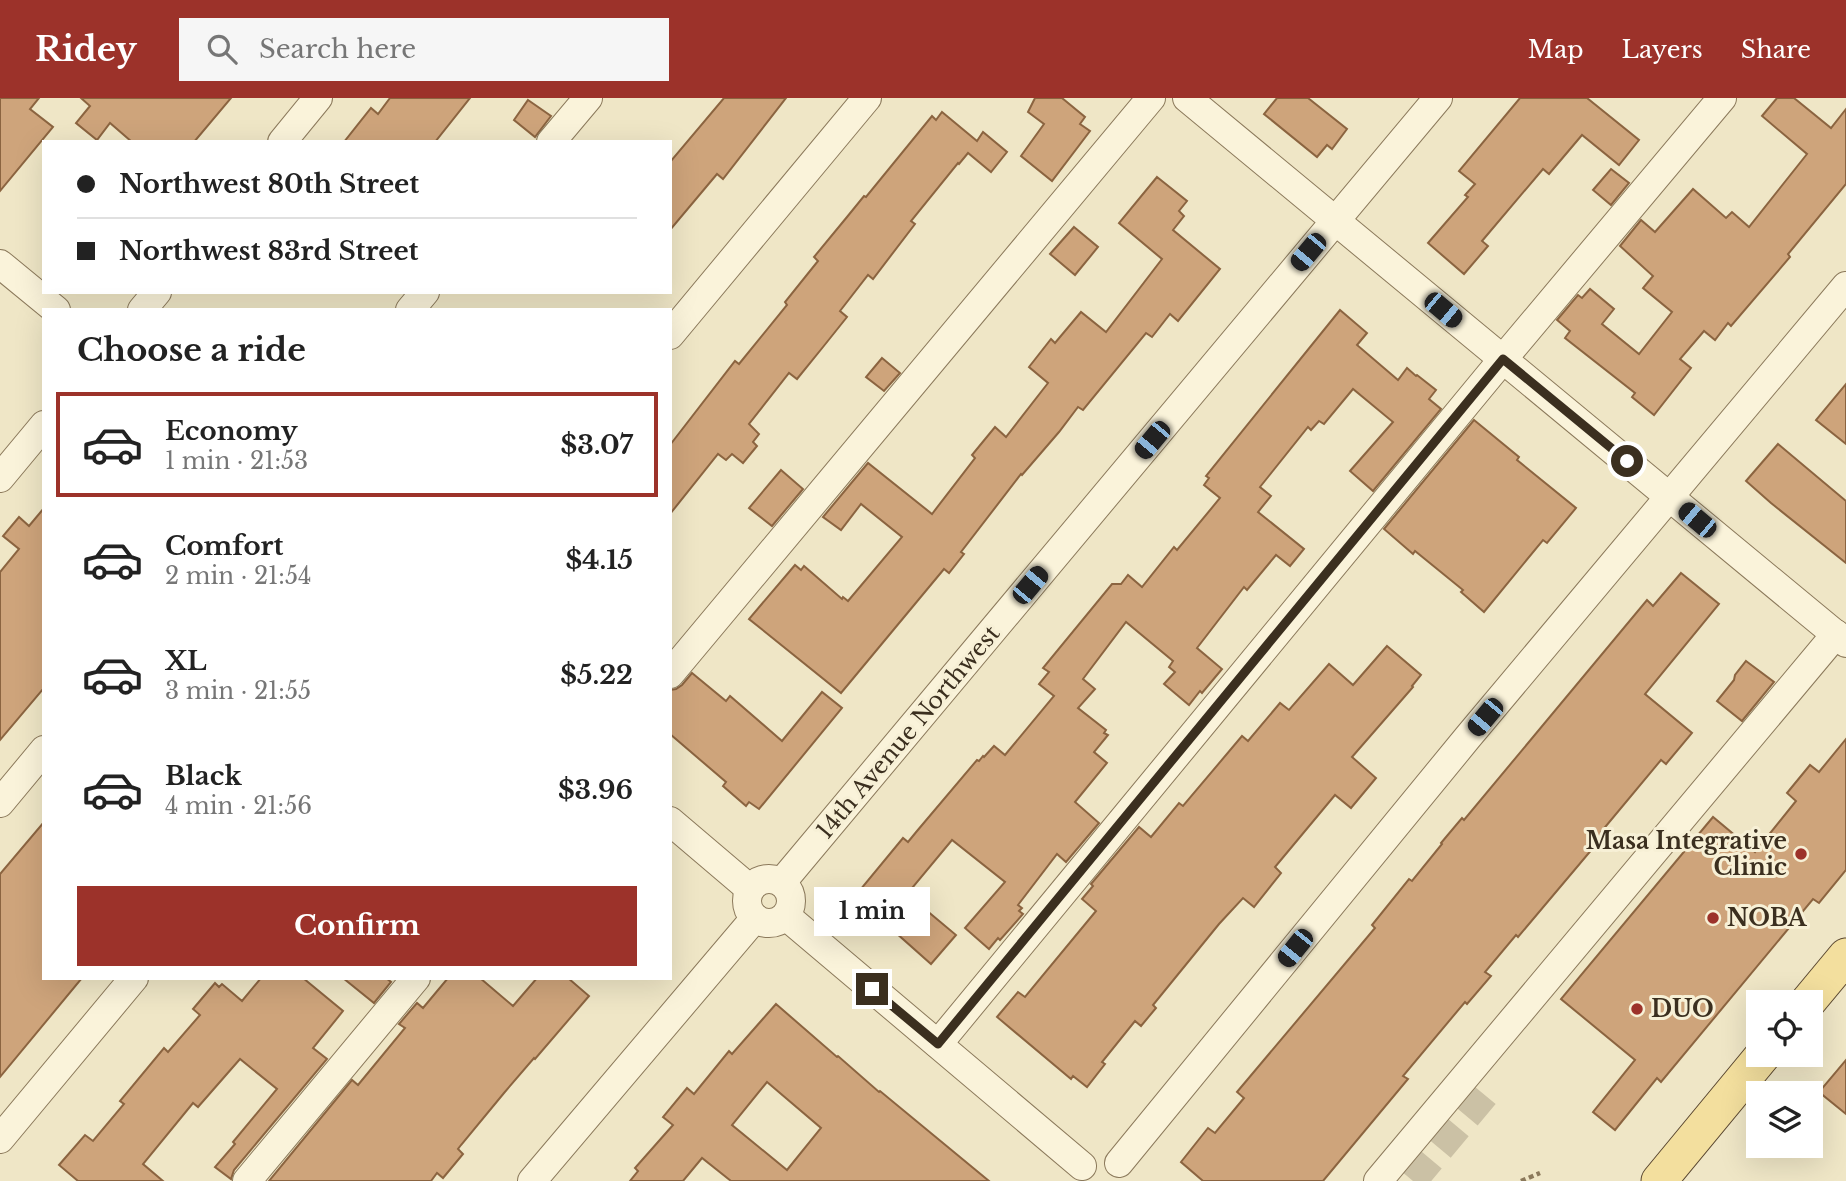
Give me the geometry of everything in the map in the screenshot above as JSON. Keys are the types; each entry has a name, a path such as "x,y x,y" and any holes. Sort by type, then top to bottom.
{"main road":[{"path":"1818,990 1846,956"},
{"path":"1659,1181 1753,1067"}],"street":[{"path":"284,140 318,98"},
{"path":"553,140 588,98"},
{"path":"672,333 867,98"},
{"path":"672,672 1151,98"},
{"path":"1187,98 1841,639 1377,1181"},
{"name":"14th Avenue Northwest","path":"782,883 1438,98"},
{"path":"938,1044 1721,98"},
{"path":"0,264 54,308"},
{"path":"786,916 938,1044 1079,1174 1089,1160 1098,1157 1106,1157 1124,1172 1468,737 1846,286"},
{"path":"144,308 155,294"},
{"path":"412,308 423,294"},
{"path":"0,478 42,427"},
{"path":"0,803 42,752"},
{"path":"672,823 750,889"},
{"path":"771,878 782,883 792,898 786,916 771,923 755,918 747,907 750,889 765,879 771,878"},
{"path":"532,1181 755,918"},
{"path":"0,1139 132,980"},
{"path":"247,1181 414,980"}],"path":[{"path":"1521,1181 1540,1173"}],"building":[{"path":"0,98 39,98 30,109 53,127 0,191"},
{"path":"81,98 231,98 196,140 130,140 110,123 97,140 76,123 90,106"},
{"path":"390,98 470,98 437,140 346,140 371,108 378,114"},
{"path":"724,98 786,98 723,179 717,174 672,228 672,160"},
{"path":"1035,98 1062,98 1085,117 1080,124 1090,131 1052,181 1021,156 1044,124 1028,112"},
{"path":"1277,98 1308,98 1347,129 1332,149 1327,145 1317,157 1264,114"},
{"path":"1520,98 1587,98 1639,140 1619,165 1582,135 1549,174 1543,169 1482,241 1488,246 1464,274 1428,243 1468,197 1465,195 1475,184 1459,171"},
{"path":"1777,98 1794,98 1831,128 1846,109 1846,184 1788,254 1790,257 1731,326 1728,323 1715,340 1704,331 1680,359 1691,368 1654,415 1632,397 1635,393 1565,338 1570,331 1557,320 1578,295 1582,298 1590,289 1614,309 1602,324 1639,354 1672,312 1643,288 1653,276 1620,246 1641,220 1655,232 1693,189 1726,218 1732,212 1749,227 1807,154 1762,116"},
{"path":"528,100 551,116 535,137 514,120"},
{"path":"942,112 977,141 983,132 1007,152 991,172 968,153 958,163 911,221 915,224 873,279 868,275 840,311 847,317 823,347 797,379 789,373 749,424 759,434 753,442 757,446 743,463 732,454 726,460 718,454 672,512 672,442 735,361 739,364 787,305 785,302 818,261 814,257 932,116 936,120"},
{"path":"1611,169 1629,183 1611,205 1593,190"},
{"path":"1157,177 1187,201 1179,211 1184,216 1173,230 1220,269 1178,321 1170,314 1152,337 1146,333 1083,410 1078,407 1021,474 961,552 964,554 949,573 944,569 841,693 749,619 795,565 801,570 804,566 842,599 843,597 848,601 902,537 861,504 841,530 823,517 868,463 932,514 975,458 972,455 995,427 1006,437 1048,383 1029,367 1051,339 1055,343 1081,312 1106,332 1162,259 1119,223"},
{"path":"1074,227 1098,247 1075,275 1050,254"},
{"path":"1340,310 1367,333 1357,345 1398,380 1407,368 1417,375 1436,390 1429,399 1441,409 1373,491 1350,471 1393,422 1353,389 1324,424 1319,421 1311,430 1308,427 1260,487 1271,496 1258,512 1304,549 1290,566 1276,555 1247,590 1244,587 1197,648 1222,669 1189,705 1164,684 1175,672 1169,667 1173,661 1126,622 1083,679 1095,689 1078,708 1106,730 1104,733 1108,735 1094,752 1107,763 1075,802 1099,823 1066,862 1057,854 1018,905 1023,914 989,949 965,928 1005,882 952,840 907,894 956,935 931,964 859,900 864,893 860,890 903,838 908,842 977,760 984,757 994,746 1005,755 1054,696 1039,684 1049,672 1043,668 1112,584 1121,584 1128,575 1142,587 1174,547 1177,550 1220,498 1204,485 1209,478 1206,476"},
{"path":"882,358 900,373 884,391 866,377"},
{"path":"1846,384 1846,444 1816,420"},
{"path":"1474,420 1519,457 1517,460 1576,508 1547,543 1543,540 1484,612 1461,592 1463,590 1384,529"},
{"path":"1778,444 1846,501 1846,563 1746,481"},
{"path":"781,470 803,489 772,526 749,508"},
{"path":"42,510 42,690 0,740 0,572 19,549 3,536 19,517 29,526"},
{"path":"1681,573 1719,604 1645,694 1692,733 1666,764 1661,760 1601,832 1604,835 1485,972 1491,976 1467,1004 1465,1002 1403,1076 1408,1079 1323,1181 1203,1181 1181,1162 1208,1128 1215,1133 1244,1098 1237,1092 1375,928 1372,925 1409,879 1412,881 1441,843 1462,818 1464,820 1647,600 1653,606"},
{"path":"1387,646 1421,675 1352,757 1376,778 1351,808 1335,795 1275,867 1281,873 1254,907 1243,898 1153,1005 1156,1008 1141,1026 1135,1021 1102,1062 1105,1064 1087,1087 1073,1076 1071,1079 997,1017 1018,992 1025,997 1096,911 1082,899 1093,886 1091,884 1139,827 1151,837 1179,803 1183,806 1242,736 1248,741 1280,703 1289,710 1329,664 1353,685"},
{"path":"1746,661 1774,682 1742,721 1717,701"},
{"path":"692,673 726,701 730,696 782,741 822,692 842,708 759,809 749,802 746,806 723,786 726,782 672,736 672,690 682,685"},
{"path":"1846,739 1846,870 1819,903 1813,899 1661,1082 1657,1078 1615,1130 1593,1112 1635,1060 1561,999 1713,817 1755,852 1796,801 1787,793 1810,765 1819,772"},
{"path":"42,824 42,980 80,980 0,1077 0,874"},
{"path":"259,980 305,980 343,1011 313,1048 327,1059 234,1170 231,1179 215,1167 277,1089 240,1059 198,1107 193,1103 143,1164 163,1181 78,1181 59,1165 85,1135 93,1141 124,1104 120,1101 164,1048 168,1052 200,1015 193,1009 215,983 219,987 222,984 242,1001"},
{"path":"345,980 391,982 374,1003"},
{"path":"446,980 482,980 513,1006 535,980 570,980 589,996 461,1145 458,1149 463,1154 443,1178 437,1173 431,1181 269,1181 352,1080 358,1085 405,1028 399,1024 417,1003 423,1008"},
{"path":"776,1004 989,1181 731,1181 702,1158 683,1181 630,1181 638,1171 635,1168 673,1125 663,1117 687,1088 694,1094 729,1051 732,1054","holes":["767,1082 821,1128 787,1170 732,1125"]},
{"path":"1846,1060 1846,1114 1823,1095 1823,1087"}],"tunnel":[{"path":"1413,1181 1485,1095"}],"place":[{"name":"Masa Integrative Clinic","path":"1801,854"},
{"name":"NOBA","path":"1713,918"},
{"name":"DUO","path":"1637,1009"}],"route":[{"path":"872,989 938,1044 1503,359 1627,461"}]}
